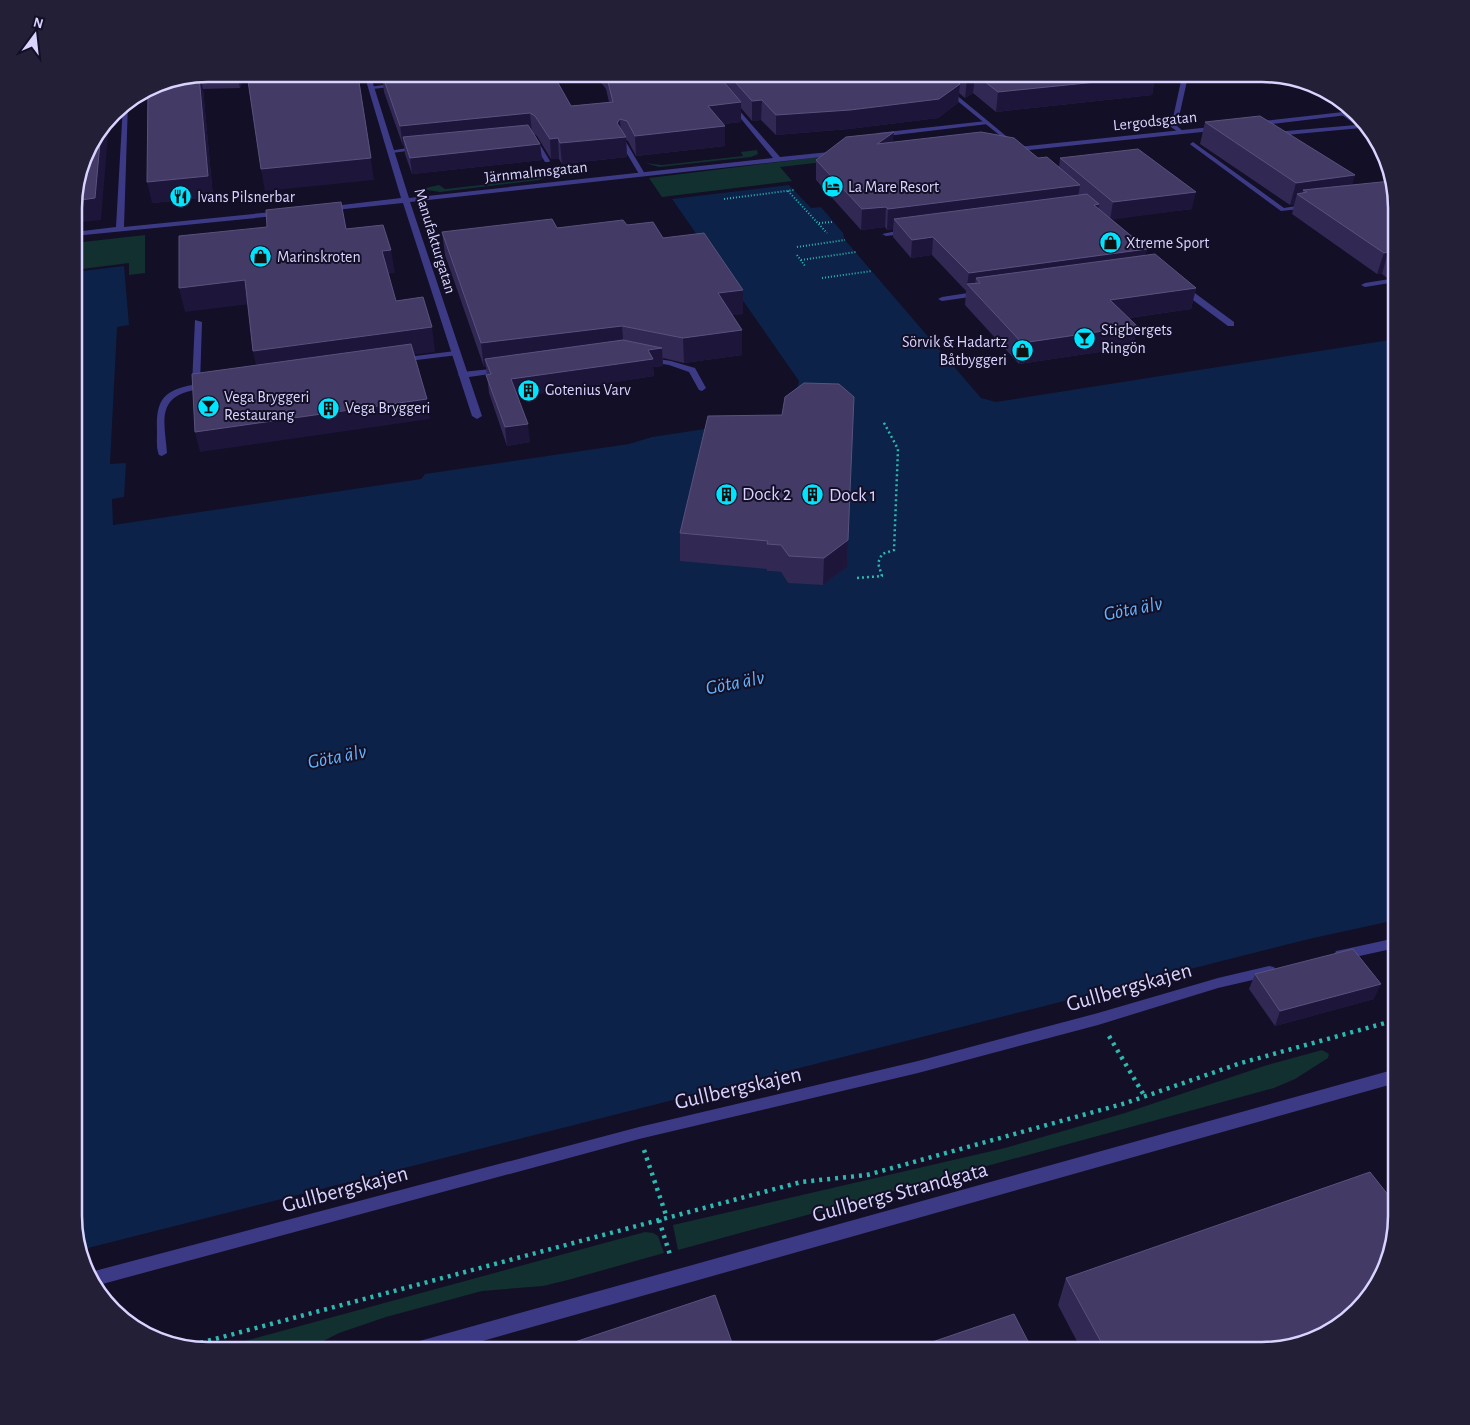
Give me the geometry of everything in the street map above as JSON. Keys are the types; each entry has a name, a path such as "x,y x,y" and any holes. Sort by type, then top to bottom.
{"street":[{"name":"Manufakturgatan","path":"370,83 462,375 478,416"},
{"path":"939,83 1026,155"},
{"path":"725,95 778,159"},
{"path":"120,229 125,114"},
{"path":"1246,125 1344,114"},
{"name":"Lergodsgatan","path":"1019,149 1228,127"},
{"path":"991,136 1001,135"},
{"name":"Järnmalmsgatan","path":"317,209 406,201 852,151"},
{"path":"83,233 287,212"},
{"path":"1172,280 1231,324"},
{"name":"Gullbergs Strandgata","path":"448,1342 1388,1078"}],"lane":[{"path":"1181,132 1174,127 1184,83"},
{"path":"372,87 408,84"},
{"path":"1344,114 1347,116"},
{"path":"871,135 986,123"},
{"path":"1259,123 1276,135 1357,126"},
{"path":"523,138 532,137 547,162"},
{"path":"623,142 642,174"},
{"path":"1193,144 1283,210 1320,205"},
{"path":"392,151 429,147"},
{"path":"886,234 915,230"},
{"path":"1365,285 1388,281"},
{"path":"942,298 991,292"},
{"path":"196,387 198,322"},
{"path":"388,362 455,353"},
{"path":"643,358 671,363 692,370 702,388"},
{"path":"462,375 512,369"},
{"path":"162,453 161,406 172,392 215,384"},
{"path":"1331,957 1388,944"},
{"name":"Gullbergskajen","path":"98,1277 639,1133 918,1067 1098,1019 1218,983 1284,968"}],"path":[{"path":"724,199 794,190"},
{"path":"788,191 827,233"},
{"path":"818,223 832,222"},
{"path":"797,247 845,240"},
{"path":"801,260 856,252"},
{"path":"797,256 805,266"},
{"path":"822,278 872,271"},
{"path":"857,578 882,576 878,563 882,554 894,550 898,449 883,421"},
{"path":"1098,1019 1145,1096"},
{"path":"204,1342 801,1182 867,1175 1145,1096 1241,1064 1388,1022"},
{"path":"639,1133 667,1218"},
{"path":"659,1220 677,1277"}],"green space":[{"path":"757,150 758,154 751,157 659,167 645,163 662,165 743,156 741,152"},
{"path":"836,155 841,160 780,167 792,181 662,197 649,178"},
{"path":"539,174 545,174 545,177 539,180 440,192 421,189 439,185 445,189 536,179"},
{"path":"145,235 145,273 129,275 129,263 83,269 83,242"},
{"path":"1322,1050 1329,1054 1328,1058 1295,1079 1274,1088 678,1250 673,1225 1005,1148 1125,1113 1264,1066"},
{"path":"645,1232 658,1236 664,1253 543,1286 482,1291 386,1317 339,1333 322,1342 241,1342"}],"water":[{"name":"Göta älv","path":"789,185 811,208 821,207 843,233 845,240 981,398 996,402 1388,340 1388,922 1309,939 87,1248 82,1216 83,271 124,266 129,325 117,327 110,464 126,463 124,497 112,499 113,525 421,479 425,474 629,444 652,437 791,416 799,381 672,199","holes":["847,567 788,583 781,572 767,571"]}],"building":[{"path":"200,83 208,176 147,182 148,98 176,87"},
{"path":"248,83 359,83 371,158 261,169"},
{"path":"385,83 558,83 571,106 613,102 608,83 725,83 741,102 708,106 725,126 635,136 627,121 620,119 617,123 626,137 560,143 558,138 550,139 535,116 530,113 400,126"},
{"path":"736,83 960,84 939,99 850,110 776,115 762,100 752,101"},
{"path":"986,83 1086,83 998,92"},
{"path":"1260,116 1355,175 1296,183 1205,122"},
{"path":"528,125 540,144 410,158 403,137"},
{"path":"894,132 877,144 981,132 1014,138 1038,158 1047,157 1080,185 888,209 886,207 862,209 816,160 846,137"},
{"path":"100,145 95,198 83,200 87,176"},
{"path":"1138,149 1196,192 1113,202 1060,158"},
{"path":"1384,182 1388,208 1388,252 1384,253 1297,194 1307,192 1303,190"},
{"path":"1087,194 1099,204 1094,205 1147,249 969,273 933,237 912,240 894,219"},
{"path":"341,202 346,229 383,225 391,250 382,251 396,301 423,297 432,327 253,351 245,280 179,288 179,236 267,227 266,210"},
{"path":"552,219 557,228 623,220 627,225 653,222 663,238 704,233 743,290 718,293 742,330 683,338 622,326 481,343 442,232"},
{"path":"1155,254 1196,288 1110,300 1137,326 1022,343 967,284 980,283 976,278"},
{"path":"623,340 662,348 648,350 653,359 511,379 528,424 505,427 486,375 491,374 485,359"},
{"name":"Vega Bryggeri","path":"411,344 427,399 195,432 192,374"},
{"path":"804,383 839,384 854,397 848,540 824,558 789,556 781,545 767,544 768,541 680,533 708,416 782,415 785,397"},
{"path":"1353,949 1381,984 1280,1011 1255,974"},
{"path":"1370,1172 1388,1195 1385,1241 1381,1257 1371,1280 1345,1311 1325,1326 1302,1336 1286,1340 1262,1342 1101,1342 1066,1278"},
{"path":"715,1295 732,1342 575,1342"},
{"path":"1014,1314 1028,1342 932,1342"}],"place":[{"name":"La Mare Resort","path":"832,187"},
{"name":"Ivans Pilsnerbar","path":"181,197"},
{"name":"Xtreme Sport","path":"1110,243"},
{"name":"Marinskroten","path":"261,257"},
{"name":"Stigbergets Ringön","path":"1085,339"},
{"name":"Sörvik & Hadartz Båtbyggeri","path":"1023,351"},
{"name":"Gotenius Varv","path":"529,390"},
{"name":"Vega Bryggeri Restaurang","path":"208,406"},
{"name":"Vega Bryggeri","path":"329,408"},
{"name":"Dock 2","path":"726,494"},
{"name":"Dock 1","path":"813,495"}]}
